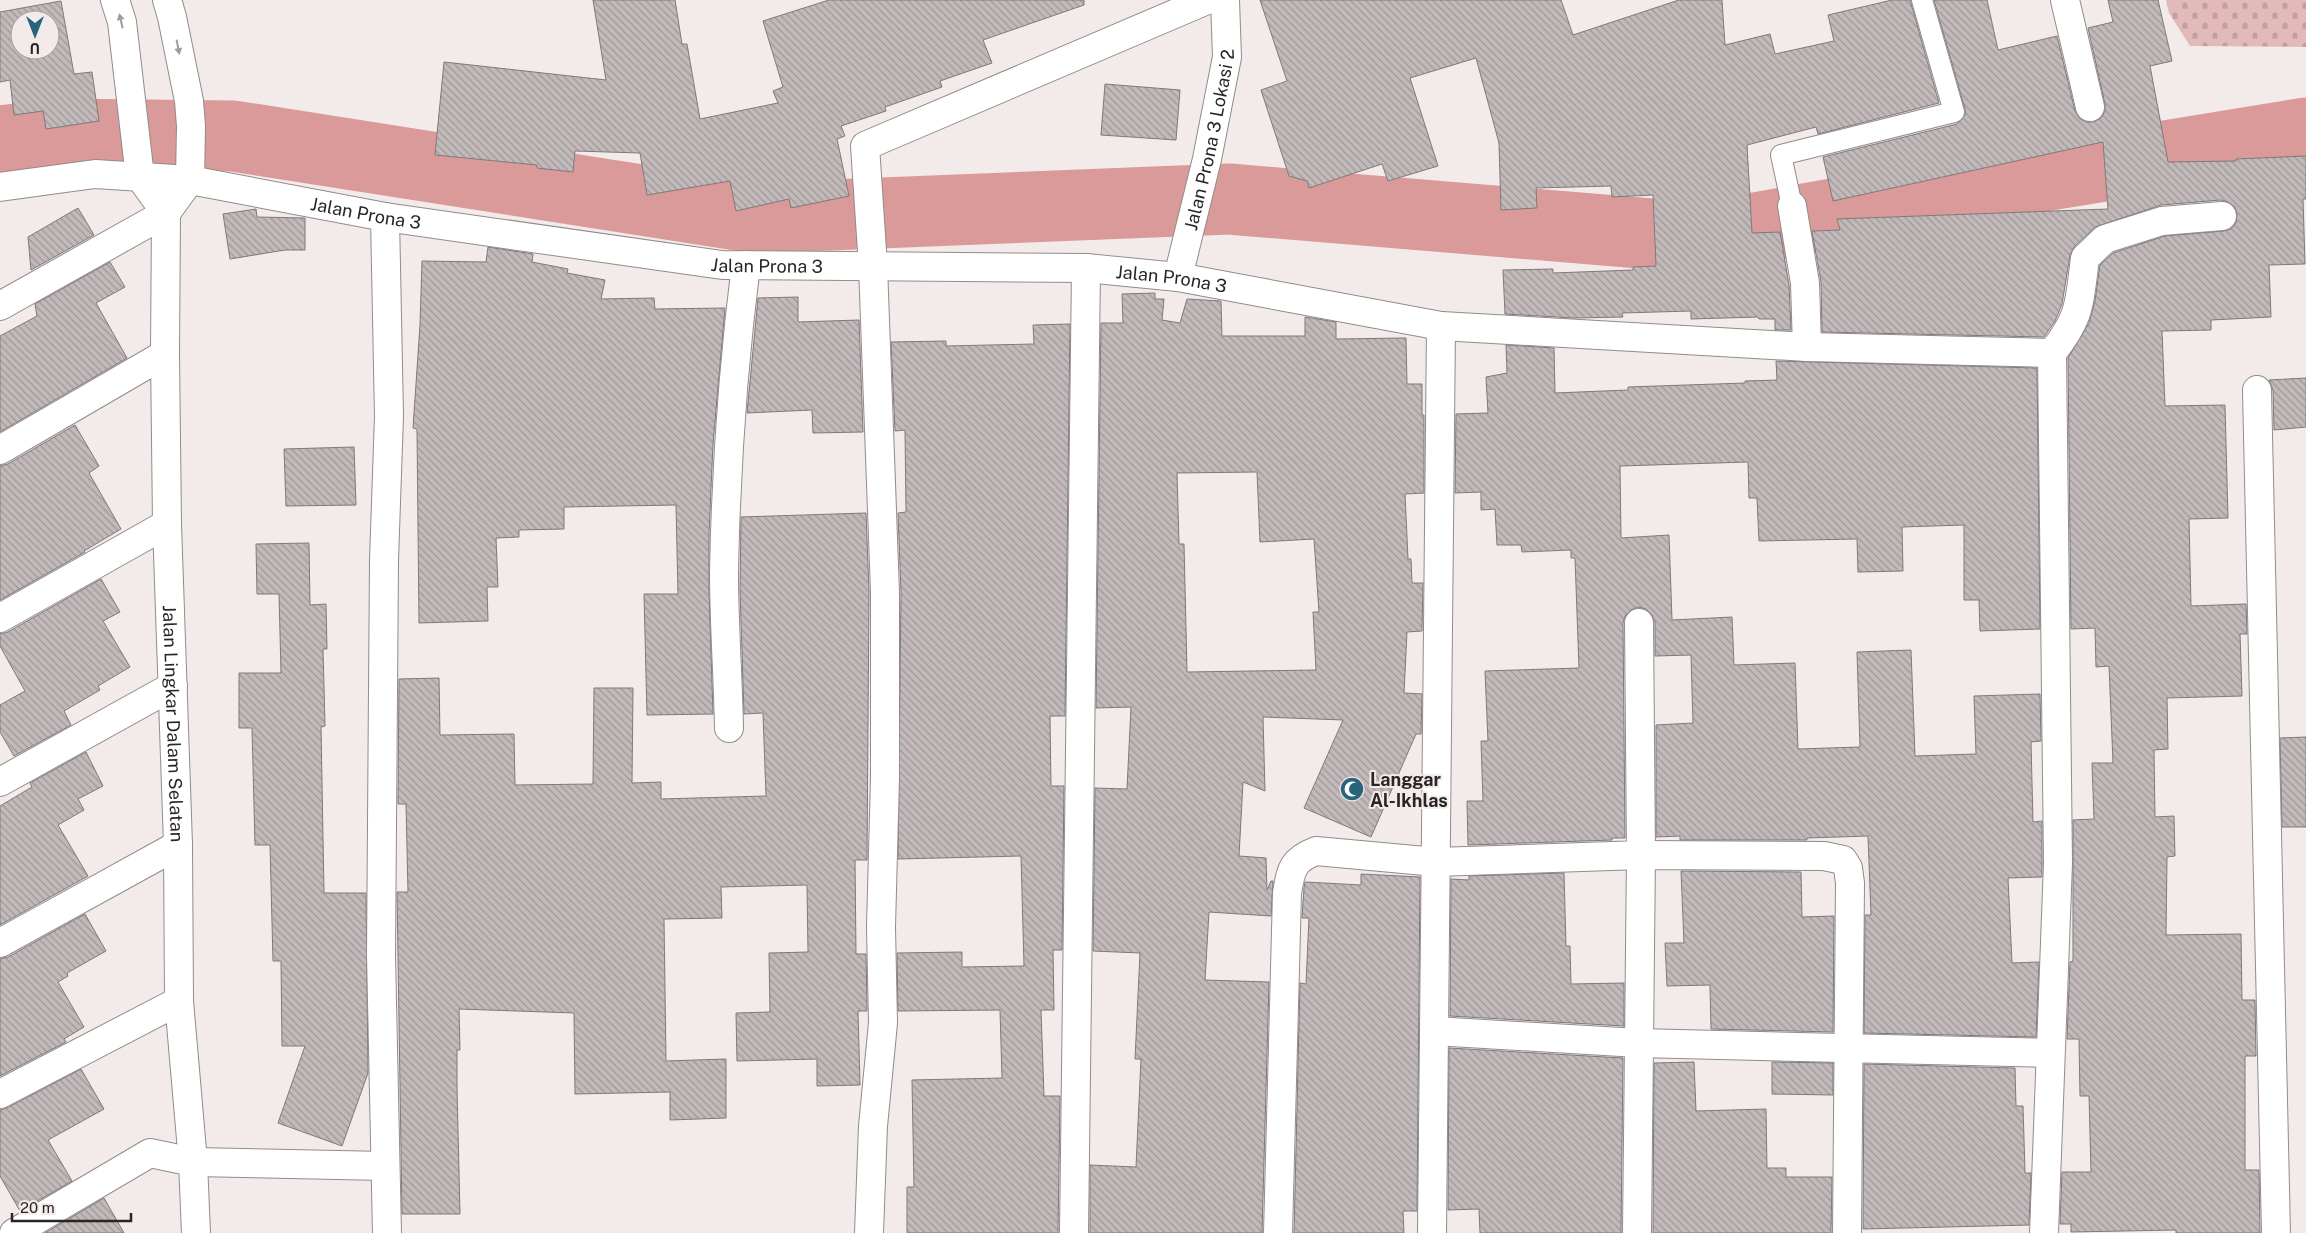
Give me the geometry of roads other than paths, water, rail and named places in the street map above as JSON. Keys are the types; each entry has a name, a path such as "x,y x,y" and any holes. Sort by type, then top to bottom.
{"street":[{"path":"115,0 122,22 135,122 139,171 166,213"},
{"path":"0,306 166,213 190,174 190,126 187,92 167,0"},
{"path":"869,1233 873,1126 884,1023 881,927 885,778 885,592 873,266 865,146 1207,0"},
{"name":"Jalan Prona 3 Lokasi 2","path":"1182,264 1207,159 1227,57 1226,0"},
{"path":"2065,0 2090,107"},
{"name":"Jalan Prona 3","path":"0,187 96,174 139,171 190,174 384,217 722,265 1086,268 1182,264 1441,326 1807,347 2052,353"},
{"path":"1792,206 1805,283 1807,347"},
{"name":"Jalan Lingkar Dalam Selatan","path":"166,213 167,524 178,845 179,1001 193,1162 196,1233"},
{"path":"2044,1233 2058,863 2052,353 2068,333 2075,318 2081,299 2085,258 2105,239 2162,222 2222,216"},
{"path":"384,217 389,416 384,560 381,955 387,1233"},
{"path":"729,728 724,574 726,508 737,332 746,265"},
{"path":"1074,1233 1086,268"},
{"path":"1432,1233 1441,326"},
{"path":"0,450 166,354"},
{"path":"2257,390 2276,1233"},
{"path":"0,618 167,524"},
{"path":"1637,1233 1641,854 1639,623"},
{"path":"0,782 173,686"},
{"path":"0,943 178,845"},
{"path":"1278,1233 1287,893 1291,872 1301,856 1316,851 1436,862 1641,854 1824,856 1843,860 1848,868 1850,883 1847,1233"},
{"path":"0,1094 179,1001"},
{"path":"1434,1031 1638,1043 2050,1054"},
{"path":"14,1233 150,1153 193,1162 385,1166"}],"lane":[{"path":"1792,206 1781,155 1954,112 1922,0"}],"waterway":[{"path":"0,141 59,134 233,136 756,218 1229,199 1700,238 2049,175 2306,133"}],"place":[{"name":"Langgar Al-Ikhlas","path":"1352,789"}]}
